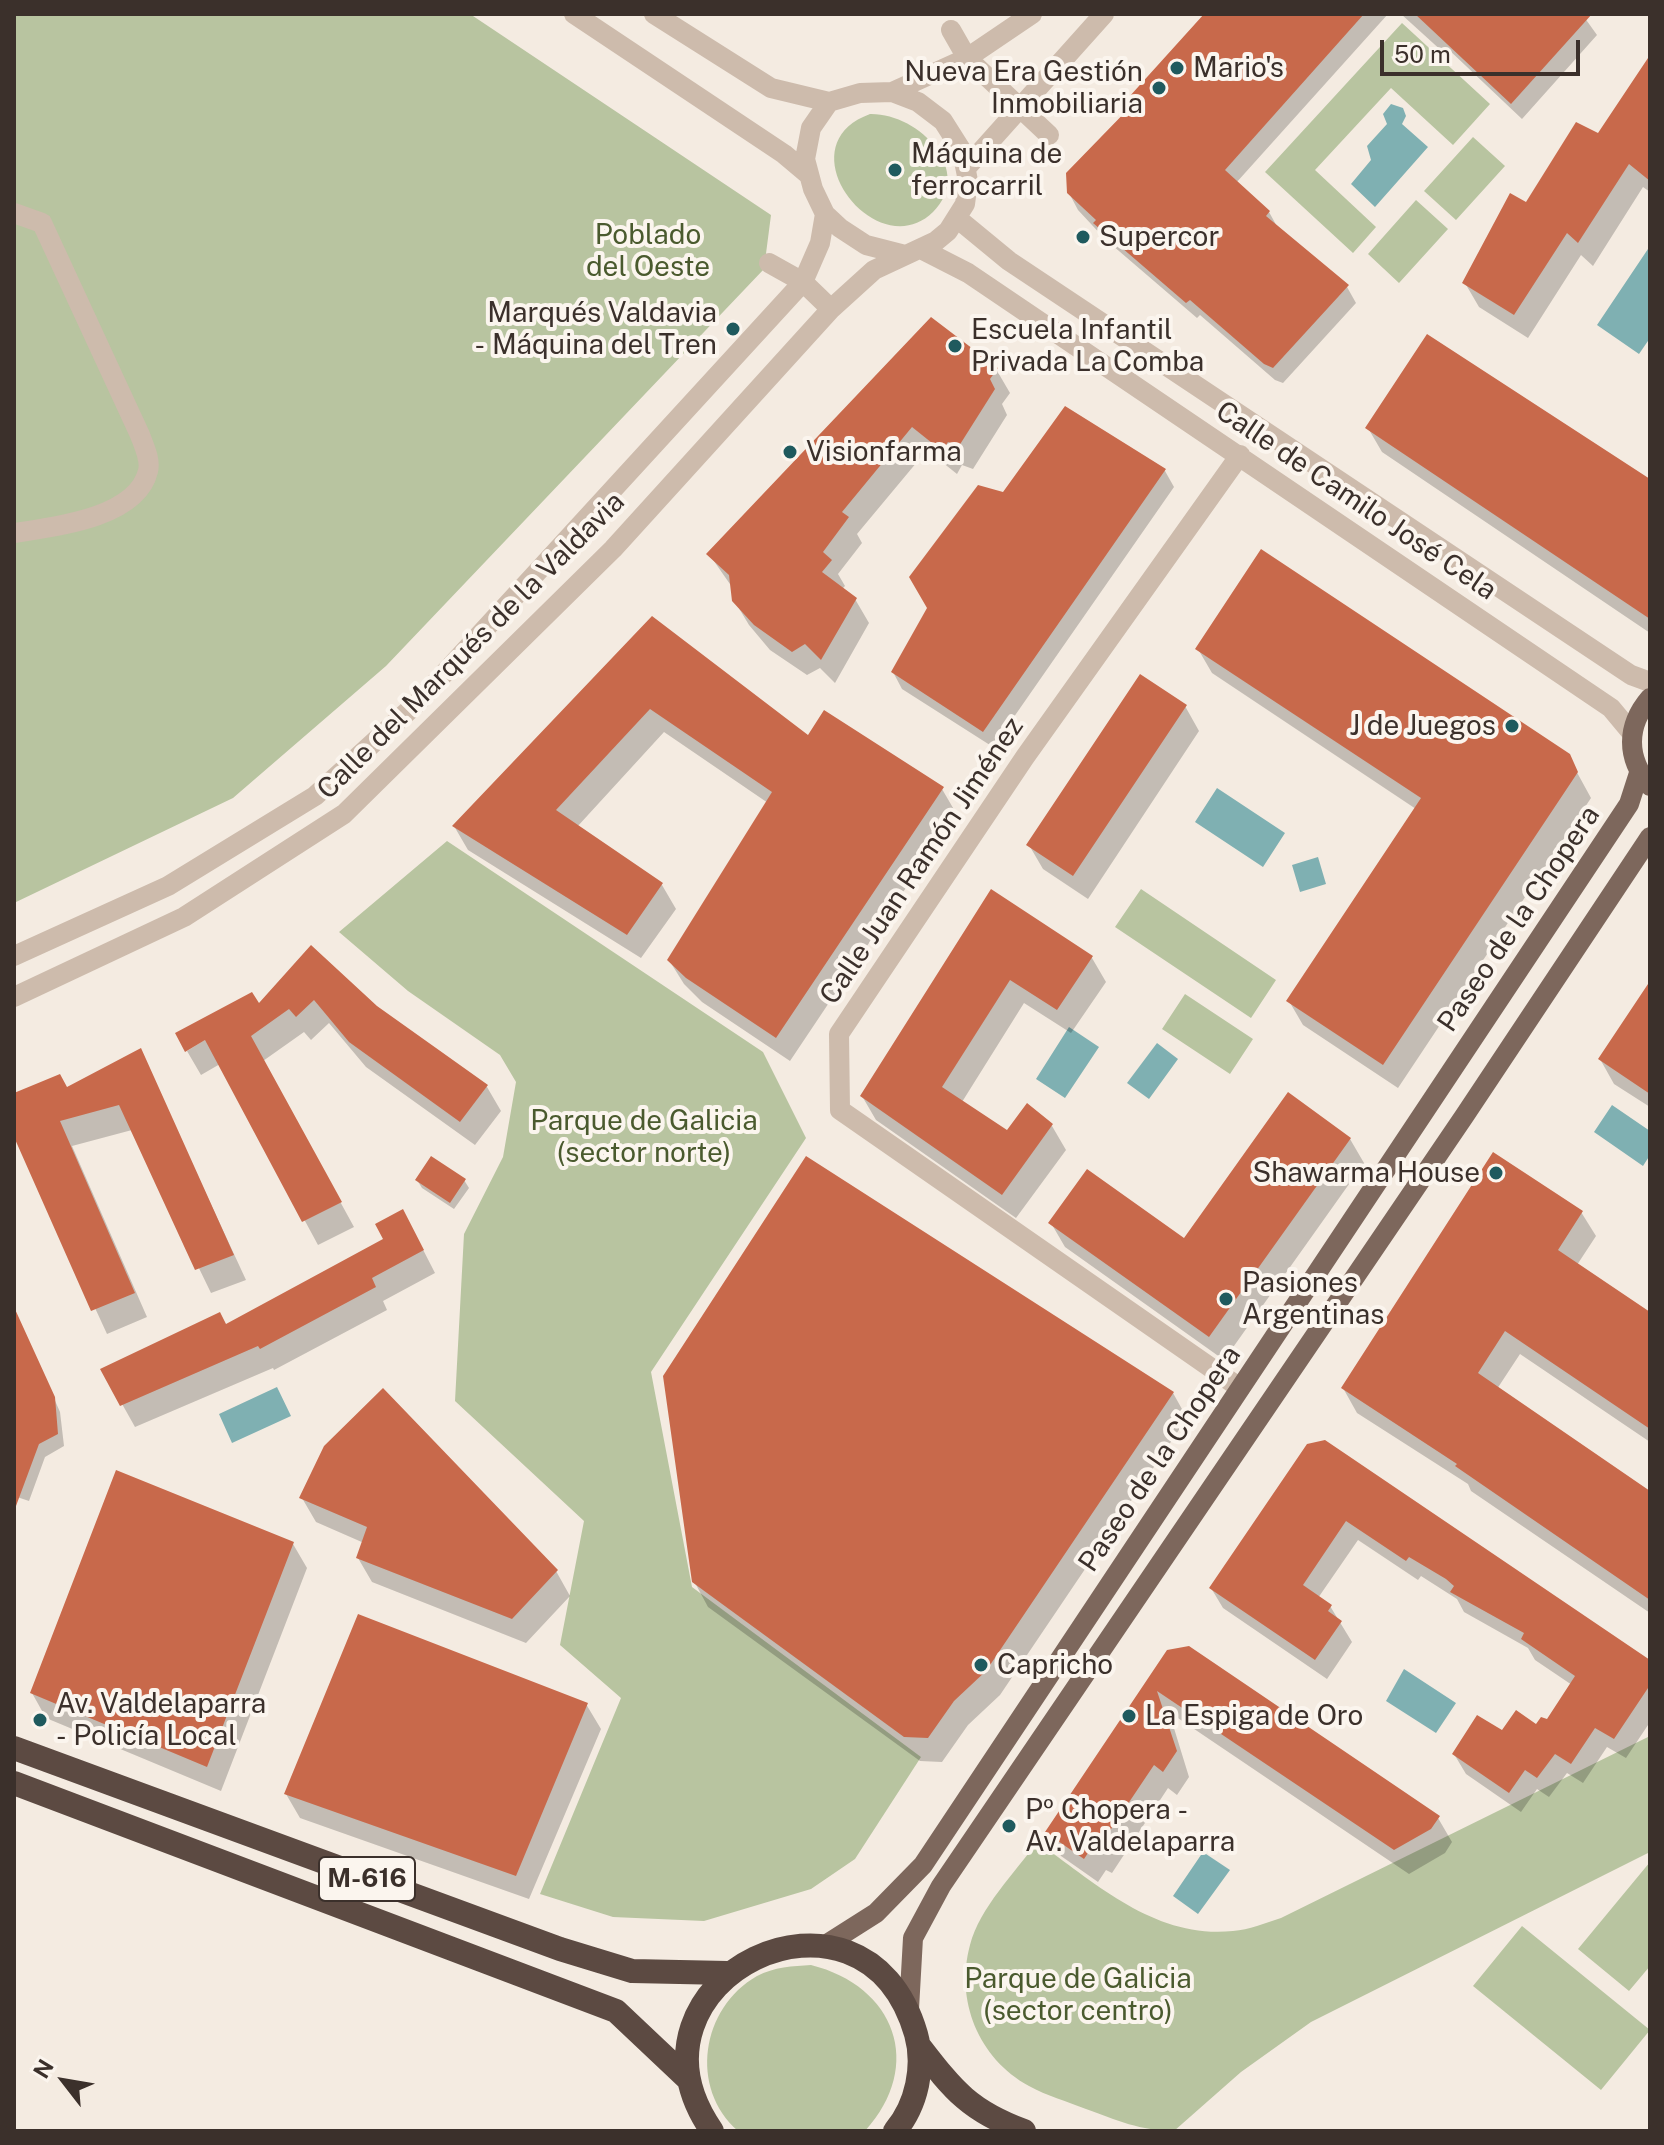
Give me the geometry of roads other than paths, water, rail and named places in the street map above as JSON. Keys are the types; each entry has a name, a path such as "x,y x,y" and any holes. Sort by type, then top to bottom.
{"highway":[{"name":"M-616","path":"14,1748 560,1949 632,1971 727,1973"},
{"name":"M-616","path":"14,1783 616,2011 688,2079"},
{"name":"M-616","path":"712,2131 699,2113 688,2079 689,2040 703,2003 727,1973 757,1955 779,1948 824,1946 858,1958 888,1980 909,2009 920,2047 918,2085 905,2120 895,2131"},
{"name":"M-616","path":"920,2047 958,2097 999,2121 1024,2131"}],"main road":[{"path":"1644,780 1632,753 1631,732 1637,714 1650,698"},
{"name":"Paseo de la Chopera","path":"824,1946 876,1913 923,1865 1644,780"},
{"path":"909,2009 913,1938 941,1886 1650,837"}],"street":[{"path":"574,14 784,154 809,175"},
{"path":"654,14 771,88 829,102 860,93 892,92 967,58 1032,14"},
{"path":"967,167 1104,14"},
{"path":"951,30 967,58 1018,110 1049,135"},
{"path":"829,102 811,128 805,159 825,214 866,245 913,252 936,241 958,219 967,193 967,167 943,121 918,102 892,92"},
{"path":"14,213 42,223 146,432 155,458 138,494 122,506 56,527 14,533"},
{"name":"Calle del Marqués de la Valdavia","path":"14,956 168,886 315,796 418,702 803,282 820,243 825,214"},
{"name":"Calle de Camilo José Cela","path":"958,219 1009,261 1631,675 1650,682"},
{"name":"Calle de Camilo José Cela","path":"913,252 968,273 1611,708 1631,732"},
{"name":"Calle del Marqués de la Valdavia","path":"14,997 184,917 344,814 613,549 831,309 874,270 913,252"},
{"path":"769,263 803,282 831,309"},
{"name":"Calle Juan Ramón Jiménez","path":"1240,455 1025,757 839,1034 840,1110 1240,1388"}],"water":[{"path":"1391,104 1403,108 1406,116 1402,124 1428,147 1375,207 1351,184 1371,160 1367,146 1387,124 1383,114"},
{"path":"1650,246 1650,338 1639,354 1597,325"},
{"path":"1217,788 1285,833 1263,867 1195,822"},
{"path":"1318,857 1326,884 1300,892 1292,865"},
{"path":"1069,1027 1099,1047 1065,1098 1036,1079"},
{"path":"1157,1043 1178,1059 1149,1099 1127,1083"},
{"path":"1612,1105 1650,1131 1650,1155 1643,1166 1594,1132"},
{"path":"277,1387 291,1416 232,1443 219,1414"},
{"path":"1404,1669 1456,1703 1436,1733 1386,1701"},
{"path":"1203,1852 1230,1870 1198,1914 1173,1896"}],"place":[{"name":"Mario's","path":"1177,68"},
{"name":"Nueva Era Gestión Inmobiliaria","path":"1159,88"},
{"name":"Máquina de ferrocarril","path":"895,170"},
{"name":"Supercor","path":"1083,237"},
{"name":"Marqués Valdavia - Máquina del Tren","path":"733,329"},
{"name":"Escuela Infantil Privada La Comba","path":"955,346"},
{"name":"Visionfarma","path":"790,452"},
{"name":"J de Juegos","path":"1512,726"},
{"name":"Shawarma House","path":"1496,1173"},
{"name":"Pasiones Argentinas","path":"1226,1299"},
{"name":"Capricho","path":"981,1665"},
{"name":"La Espiga de Oro","path":"1129,1716"},
{"name":"Av. Valdelaparra - Policía Local","path":"40,1720"},
{"name":"Pº Chopera - Av. Valdelaparra","path":"1009,1826"}],"park label":[{"name":"Poblado del Oeste","path":"648,251"},
{"name":"Parque de Galicia (sector norte)","path":"644,1137"},
{"name":"Parque de Galicia (sector centro)","path":"1078,1995"}]}
